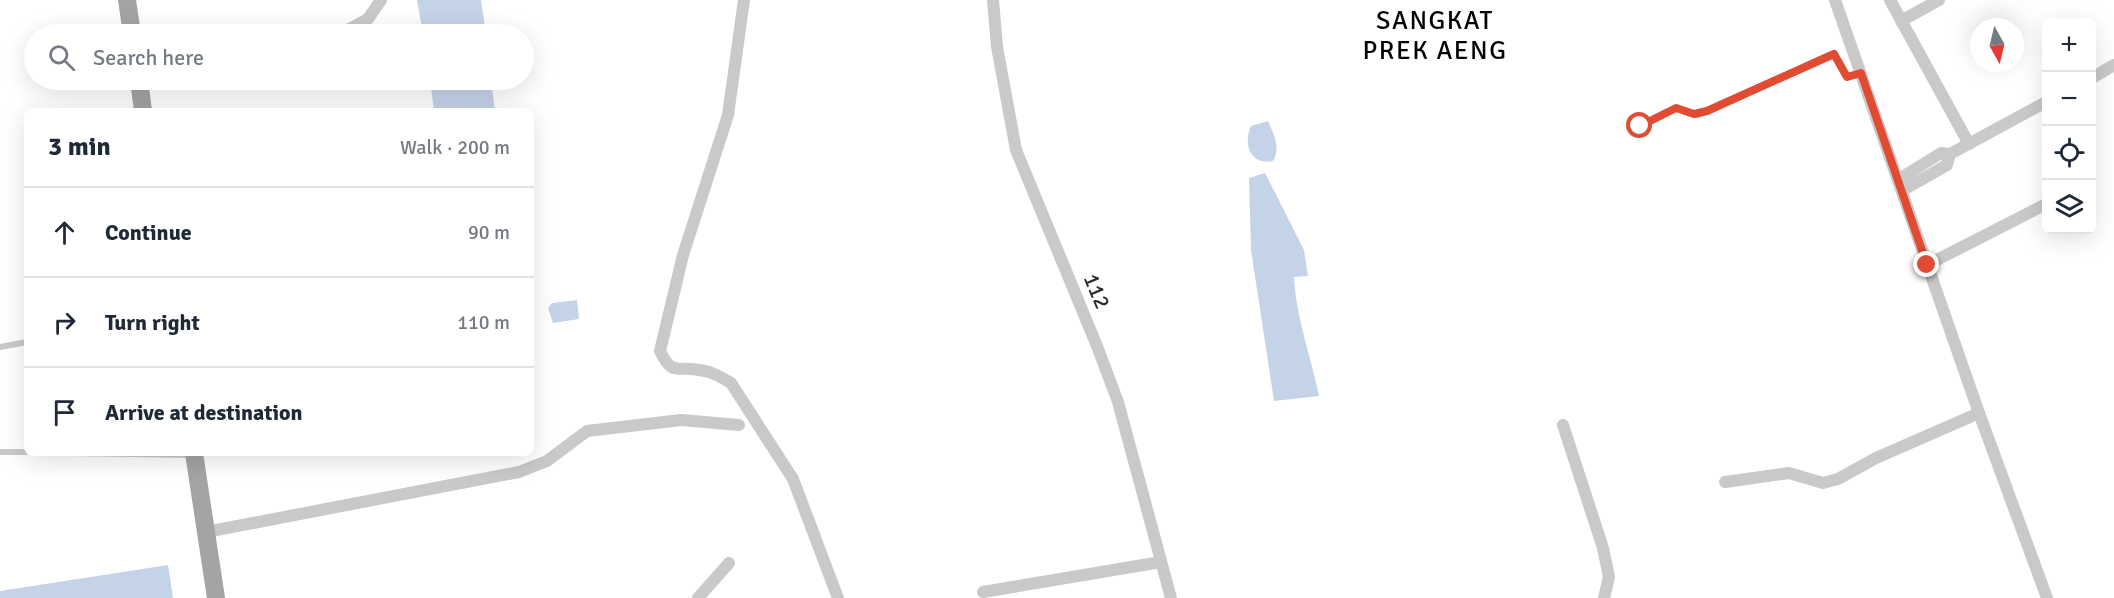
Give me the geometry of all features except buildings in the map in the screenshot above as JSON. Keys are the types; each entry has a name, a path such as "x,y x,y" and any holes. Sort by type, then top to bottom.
{"main road":[{"path":"127,0 131,24"},
{"path":"140,90 143,108"},
{"path":"194,456 216,598"}],"street":[{"path":"360,24 368,20 381,0"},
{"path":"744,0 728,115 683,255 660,351 667,365 679,371 698,369 715,374 731,383 793,479 838,598"},
{"name":"112","path":"993,0 997,47 1016,150 1118,402 1172,598"},
{"path":"1835,0 1979,413 2047,598"},
{"path":"1890,0 1969,144"},
{"path":"1901,21 1939,0"},
{"path":"2096,75 2114,65"},
{"path":"1901,185 1947,165 1950,154 2042,104"},
{"path":"1927,265 2042,206"},
{"path":"1725,482 1789,473 1823,483 1838,479 1876,458 1979,413"},
{"path":"206,532 519,472 547,460 587,431 681,420 739,425"},
{"path":"1563,425 1603,548 1609,577 1604,598"},
{"path":"983,592 1161,562"},
{"path":"698,598 729,563"}],"lane":[{"path":"1640,126 1676,108 1694,114 1707,111 1829,55 1836,56 1847,77 1861,73"},
{"path":"0,348 24,343"},
{"path":"0,452 24,452"}],"water":[{"path":"417,0 481,0 485,24 421,24"},
{"path":"431,90 492,90 495,108 434,108"},
{"path":"1268,121 1276,141 1273,161 1259,160 1250,152 1248,146 1251,126"},
{"path":"1265,173 1304,250 1308,276 1294,277 1295,292 1319,396 1274,401 1251,250 1249,178"},
{"path":"577,300 579,319 553,323 548,308 552,303"},
{"path":"168,565 173,598 0,598 0,591"}],"district":[{"name":"SANGKAT PREK AENG","path":"1435,36"}],"route":[{"path":"1640,126 1671,109 1676,108 1694,114 1707,111 1834,54 1847,77 1861,73 1927,265"}]}
